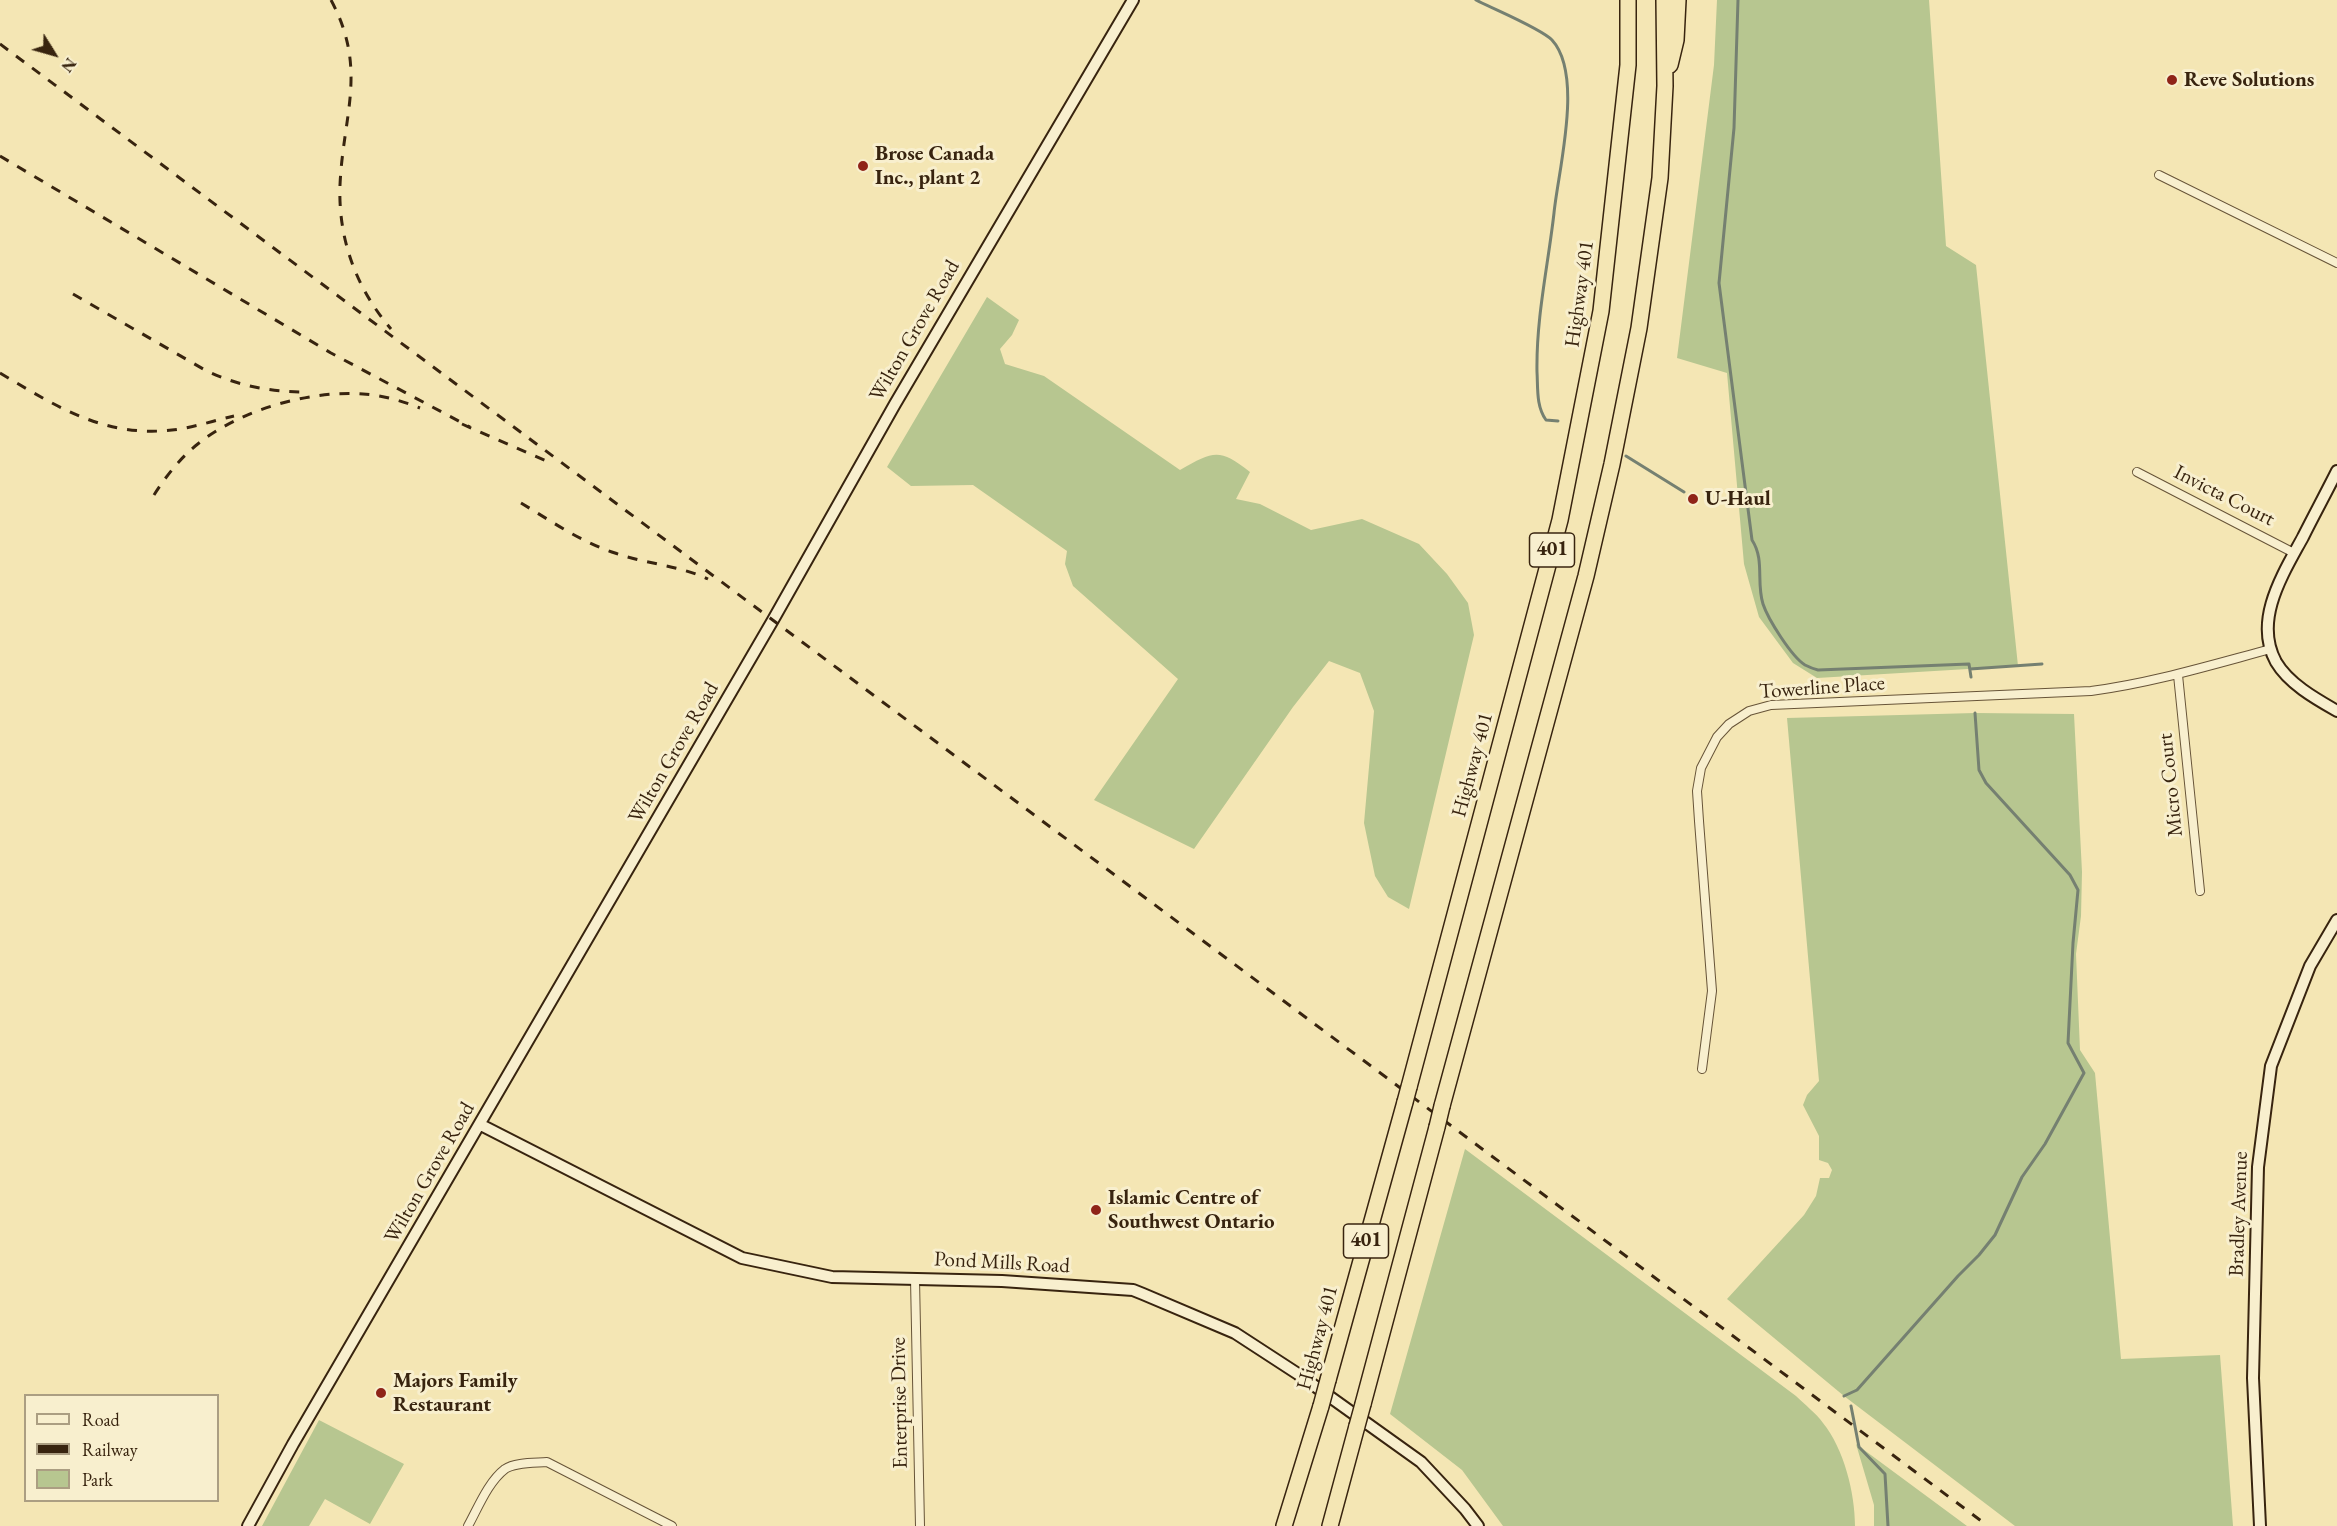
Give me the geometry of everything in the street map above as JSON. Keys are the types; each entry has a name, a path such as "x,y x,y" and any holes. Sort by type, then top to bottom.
{"highway":[{"name":"Highway 401","path":"1284,1526 1321,1406 1405,1102 1562,509 1601,311 1628,65 1628,0"},
{"name":"401","path":"1330,1526 1580,598 1612,464 1639,328 1660,178 1665,86 1664,0"},
{"path":"1665,86 1676,40 1678,0"}],"main road":[{"name":"Wilton Grove Road","path":"248,1526 293,1444 766,633 895,404 1133,0"},
{"path":"2337,471 2278,583 2270,611 2268,629 2271,649 2277,664 2288,677 2337,711"},
{"name":"Bradley Avenue","path":"2260,1526 2253,1378 2259,1156 2271,1066 2310,966 2337,920"},
{"name":"Pond Mills Road","path":"481,1125 742,1258 832,1277 1002,1281 1133,1290 1235,1333 1298,1374 1420,1462 1478,1526"}],"street":[{"path":"2159,174 2337,263"},
{"name":"Invicta Court","path":"2137,472 2294,553"},
{"name":"Towerline Place","path":"1702,1069 1712,991 1697,791 1705,757 1717,737 1729,724 1749,711 1772,705 2091,692 2178,675 2271,649"},
{"name":"Micro Court","path":"2178,675 2200,891"},
{"name":"Enterprise Drive","path":"915,1279 920,1526"},
{"path":"468,1526 491,1485 506,1468 547,1462 672,1526"}],"green space":[{"path":"1717,0 1929,0 1946,246 1976,265 2018,666 1817,678 1793,663 1759,617 1744,564 1727,373 1677,358 1714,65"},
{"path":"987,297 1019,320 1012,335 1000,349 1005,364 1044,376 1180,470 1209,456 1216,455 1231,459 1250,472 1236,499 1260,504 1311,530 1362,519 1419,544 1447,574 1468,603 1474,635 1409,909 1388,897 1375,876 1364,823 1374,711 1360,673 1329,661 1293,707 1194,849 1094,800 1178,679 1073,586 1065,564 1067,551 973,485 911,486 887,467"},
{"path":"1975,713 2074,714 2082,872 2081,916 2076,954 2080,1050 2095,1073 2121,1359 2220,1355 2233,1526 2015,1526 1844,1396 1727,1299 1804,1215 1816,1196 1820,1178 1829,1178 1832,1170 1828,1163 1819,1160 1819,1136 1803,1105 1807,1095 1819,1081 1787,718"},
{"path":"1465,1149 1796,1396 1814,1412 1837,1445 1842,1458 1853,1500 1855,1526 1503,1526 1462,1470 1390,1414"},
{"path":"319,1420 404,1464 370,1524 325,1499 309,1526 262,1526"},
{"path":"1856,1444 1967,1526 1874,1526 1874,1505"}],"waterway":[{"path":"1476,0 1527,24 1552,40 1561,56 1566,76 1567,124 1543,292 1537,352 1539,403 1546,420 1558,421"},
{"path":"1738,0 1734,128 1719,283 1752,540 1758,555 1763,604 1787,646 1799,660 1813,669 1969,664 1971,677"},
{"path":"1626,456 1684,492"},
{"path":"1970,669 2042,664"},
{"path":"1844,1396 1857,1390 1995,1235 2022,1177 2045,1144 2084,1073 2068,1043 2078,890 2070,875 1986,783 1979,770 1975,713"},
{"path":"1851,1406 1859,1447 1885,1474 1888,1526"}],"railway":[{"path":"331,0 342,25 351,70 340,185 342,225 359,280 391,329"},
{"path":"0,44 1988,1526"},
{"path":"0,156 331,353 470,427"},
{"path":"73,294 217,376 254,387 307,392"},
{"path":"0,373 64,409 85,418 130,430 180,429 234,416"},
{"path":"154,495 174,467 199,443 235,421 276,405 320,395 363,394 392,399 420,408"},
{"path":"462,424 553,464"},
{"path":"521,503 566,531 602,548 708,579"}],"place":[{"name":"Reve Solutions","path":"2172,80"},
{"name":"Brose Canada Inc., plant 2","path":"863,166"},
{"name":"U-Haul","path":"1693,499"},
{"name":"Islamic Centre of Southwest Ontario","path":"1096,1210"},
{"name":"Majors Family Restaurant","path":"381,1393"}]}
